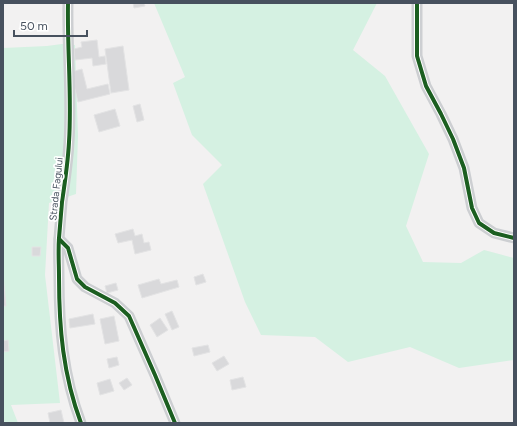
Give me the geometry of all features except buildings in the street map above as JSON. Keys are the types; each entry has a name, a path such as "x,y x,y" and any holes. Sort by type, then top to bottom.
{"street":[{"name":"Strada Fagului","path":"68,3 70,120 59,239 59,302 63,354 70,389 80,423"},
{"path":"417,3 418,56 426,86 453,139 464,168 472,208 479,223 494,234 514,238"},
{"path":"59,239 68,248 77,279 84,287 115,302 129,316 175,423"}],"green space":[{"path":"154,3 377,3 353,50 385,76 429,154 406,226 423,262 461,263 484,250 514,258 514,360 459,368 410,347 348,362 315,337 261,335 245,302 203,184 222,165 192,135 173,83 185,77"},
{"path":"62,44 75,45 78,136 76,194 49,203 45,275 60,403 11,405 18,423 3,423 3,48"}],"cycle path":[{"path":"68,3 70,125 59,238 59,296 61,333 66,369 81,423"},
{"path":"417,3 417,56 426,86 453,139 464,168 472,208 479,223 494,233 514,238"},
{"path":"59,239 68,248 77,279 85,287 115,303 129,316 175,423"}]}
